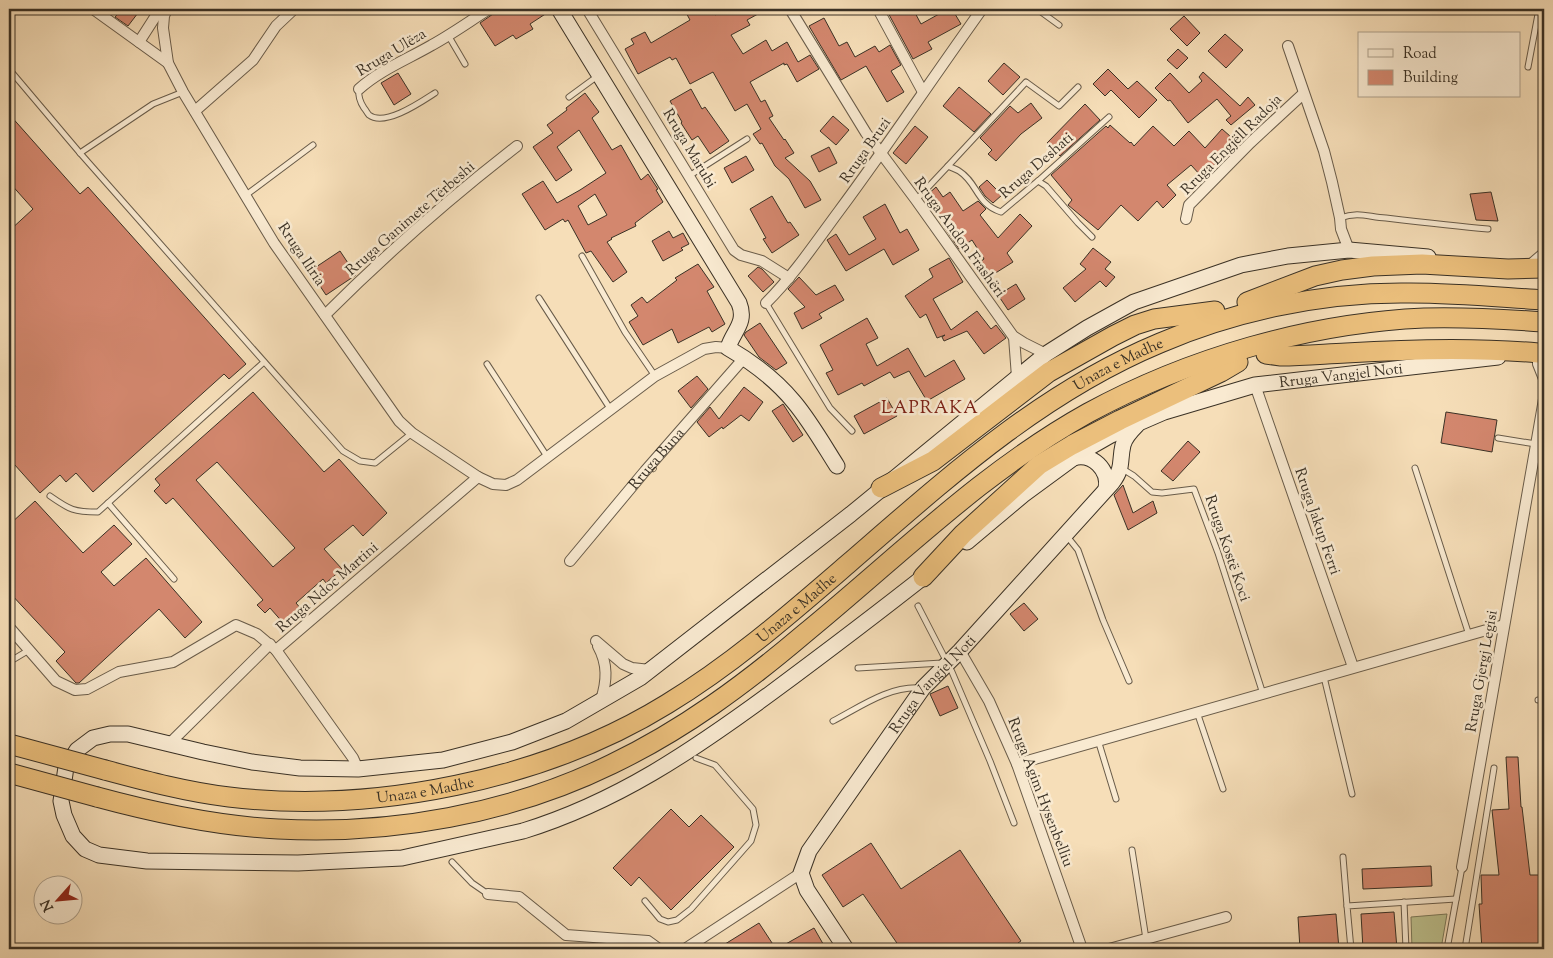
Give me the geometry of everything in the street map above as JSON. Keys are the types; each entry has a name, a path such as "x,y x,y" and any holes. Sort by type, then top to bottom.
{"highway":[{"path":"1248,302 1315,276 1374,266 1435,264 1508,269 1539,267"},
{"path":"1042,406 1068,381 1124,347 1155,333 1215,311 1275,296 1314,291 1352,296"},
{"name":"Unaza e Madhe","path":"9,744 181,789 233,798 303,801 367,799 414,793 478,781 532,765 590,743 665,706 738,656 932,491 1010,429 1071,387 1125,359 1184,333 1215,323 1298,303 1399,292 1544,300"},
{"path":"881,488 933,460 1049,372 1113,336 1141,323 1215,311"},
{"name":"Unaza e Madhe","path":"9,773 140,808 212,822 277,829 354,829 404,824 480,810 525,798 610,765 658,740 695,717 752,677 809,631 894,556 991,476 1053,434 1132,390 1219,356 1280,339 1338,328 1393,320 1423,318 1544,322"},
{"path":"1088,413 1134,401 1188,379 1266,354 1411,328 1450,324 1467,318"},
{"path":"1266,354 1281,356 1399,350 1504,350 1541,353"},
{"path":"923,577 963,534 1039,465 1120,420 1238,362"}],"main road":[{"path":"559,9 739,303 742,318 731,338 728,348 774,381 794,401 837,466"},
{"path":"1349,250 1539,267"},
{"name":"Rruga Vangjel Noti","path":"1349,250 1288,256 1232,268 1134,302 1087,328 1046,354 851,514 640,678 566,721 512,742 443,760 358,769 300,768 252,762 128,734 110,734 93,738 77,750 66,767 61,801 64,815 73,836 85,849 99,855 147,861 298,864 402,858 506,836 541,826 589,806 645,778 713,736 832,649 1023,495 1073,458 1111,435 1164,412 1255,385 1541,353"},
{"name":"Rruga Vangjel Noti","path":"801,873 809,851 923,688 960,651 1109,486 1118,474 1123,445 1126,439 1142,421"},
{"path":"1073,458 1088,457 1098,464 1107,477 1109,486"},
{"path":"801,873 807,890 846,949"}],"street":[{"path":"93,9 168,63"},
{"path":"139,42 162,9"},
{"name":"Rruga Iliria","path":"167,9 163,28 168,63 183,92 274,243 399,420 412,433 478,477 493,484 506,485 517,480 654,376 704,349 728,348"},
{"path":"195,111 253,60 276,26 294,9"},
{"name":"Rruga Ulëza","path":"359,89 489,9"},
{"name":"Rruga Marubi","path":"587,9 737,253 762,261 790,278"},
{"name":"Rruga Andon Frashëri","path":"790,9 866,134 916,200 1014,337 1046,354"},
{"path":"878,9 923,92"},
{"name":"Rruga Bruzi","path":"766,303 790,278 882,154 982,9"},
{"path":"1288,46 1324,151 1341,229 1349,250"},
{"name":"Rruga Engjëll Radoja","path":"1186,219 1189,205 1250,143 1303,94"},
{"name":"Rruga Ganimete Tërbeshi","path":"325,315 363,277 447,203 517,146"},
{"path":"1539,267 1544,253"},
{"path":"1014,337 1017,377"},
{"path":"1541,353 1538,364 1544,379"},
{"name":"Rruga Buna","path":"570,561 645,471 744,358"},
{"name":"Rruga Jakup Ferri","path":"1255,385 1353,667"},
{"name":"Rruga Gjergj Legisi","path":"1462,867 1544,398"},
{"name":"Rruga Ndoc Martini","path":"9,627 56,681 75,690 87,689 119,672 173,662 236,625 257,634 273,647 478,477"},
{"path":"1017,764 1504,624"},
{"path":"601,700 606,678 606,666 596,641 622,664 632,668 650,670"},
{"path":"169,744 273,647 353,758 358,769"},
{"name":"Rruga Agim Hysenbelliu","path":"960,651 989,702 1017,764 1082,949"},
{"path":"685,949 801,873"},
{"path":"488,894 519,897 566,935 648,941 659,949"},
{"path":"1109,949 1226,917"}],"lane":[{"path":"1037,9 1059,25"},
{"path":"1528,68 1539,9"},
{"name":"Rruga Ulëza","path":"448,35 465,64"},
{"path":"9,69 80,153 343,451 360,461 375,462 412,433"},
{"path":"569,97 599,75"},
{"path":"916,200 1026,82 1059,106 1078,87"},
{"name":"Rruga Ulëza","path":"359,89 358,95 362,105 369,115 378,118 406,112 435,93"},
{"path":"80,153 153,104 183,92"},
{"name":"Rruga Deshati","path":"948,166 960,171 967,178 984,204 993,210 1001,212 1109,117"},
{"path":"689,176 747,138"},
{"path":"246,195 313,145"},
{"path":"1038,181 1046,186 1092,237"},
{"path":"1340,218 1351,214 1364,215 1488,230"},
{"path":"582,256 625,332 654,376"},
{"path":"539,298 611,410"},
{"path":"766,303 830,408 852,431"},
{"path":"50,496 62,505 78,512 98,512 264,362"},
{"path":"487,364 548,458"},
{"path":"1498,438 1536,444"},
{"name":"Rruga Kostë Koci","path":"1120,468 1134,476 1152,492 1162,493 1194,488 1218,553 1262,694"},
{"path":"1415,468 1469,635"},
{"path":"108,503 174,579"},
{"path":"1066,534 1078,550 1103,620 1128,681"},
{"path":"918,606 947,663 990,761 1014,823"},
{"path":"9,662 29,650"},
{"path":"858,668 947,663"},
{"path":"1324,676 1352,794"},
{"path":"833,721 889,692 908,687 923,688"},
{"path":"1197,712 1223,789"},
{"path":"1098,740 1116,799"},
{"path":"644,901 660,919 668,922 677,920 691,909 750,841 756,825 753,809 715,766 696,758"},
{"path":"1465,949 1494,768"},
{"path":"1132,850 1146,939"},
{"path":"1343,857 1351,949"},
{"path":"452,862 472,883 488,894"},
{"name":"Rruga Gjergj Legisi","path":"1447,949 1462,867"},
{"path":"1347,906 1456,898"},
{"path":"1404,902 1406,949"}],"green space":[{"path":"1447,914 1441,949 1412,949 1411,917"}],"building":[{"path":"122,9 141,9 128,26 115,17"},
{"path":"496,9 550,9 550,11 530,24 533,29 516,39 513,35 495,46 480,23 493,14"},
{"path":"684,9 712,9 715,15 726,9 767,9 747,20 750,25 731,35 743,54 766,40 772,51 787,42 798,62 810,55 819,69 797,82 787,64 784,65 784,63 750,82 761,102 765,100 773,116 769,118 794,153 785,158 810,181 821,200 805,208 789,179 775,166 762,143 760,144 753,134 761,129 747,104 735,111 713,72 690,84 676,58 672,60 670,57 638,74 625,49 634,44 631,39 645,32 651,43 690,20"},
{"path":"886,9 913,9 921,24 948,9 952,9 961,24 928,42 932,49 913,59"},
{"path":"1184,16 1200,33 1187,46 1170,29"},
{"path":"824,18 839,46 847,42 855,57 875,46 879,52 890,45 901,65 891,71 904,92 887,102 866,66 841,80 809,26"},
{"path":"1225,34 1243,50 1226,68 1208,51"},
{"path":"1178,49 1188,58 1177,69 1167,60"},
{"path":"1004,63 1020,77 1003,95 988,81"},
{"path":"1108,69 1128,89 1137,81 1157,100 1139,118 1111,90 1105,96 1093,84"},
{"path":"1203,72 1240,106 1248,97 1255,105 1231,125 1226,120 1231,116 1217,99 1188,123 1170,100 1168,101 1155,88 1170,73 1189,93 1202,81 1199,77"},
{"path":"398,73 411,94 394,105 381,83"},
{"path":"959,87 991,114 974,132 943,106"},
{"path":"691,89 702,109 705,107 729,141 710,154 698,136 692,140 670,101"},
{"path":"585,93 599,112 592,118 612,150 621,145 641,180 648,174 658,189 656,190 663,202 635,223 636,226 611,238 607,242 627,272 613,282 591,251 586,253 568,220 565,222 563,219 545,230 522,194 543,181 557,203 606,173 579,130 557,147 572,170 556,181 533,147 553,133 547,125 567,110 566,108","holes":["595,194 607,215 588,225 578,206"]},
{"path":"1031,103 1042,118 1021,134 996,161 988,154 992,150 980,138 1010,106 1018,113"},
{"path":"1085,104 1100,120 1060,156 1047,143"},
{"path":"9,114 80,194 88,187 246,364 229,379 224,374 93,492 76,473 66,482 60,475 40,493 14,464 9,468 9,412 15,407 9,400 9,231 33,209 9,182"},
{"path":"833,116 849,130 836,145 820,131"},
{"path":"1110,125 1134,146 1153,126 1174,146 1189,131 1205,148 1222,129 1239,144 1226,158 1224,157 1201,176 1191,165 1167,185 1176,195 1163,208 1157,201 1138,221 1121,205 1098,230 1068,205 1072,200 1051,175 1106,126 1108,128"},
{"path":"915,126 928,137 906,164 893,153"},
{"path":"829,147 837,163 819,172 811,156"},
{"path":"746,156 754,170 732,183 724,168"},
{"path":"987,180 1002,195 993,203 979,187"},
{"path":"936,187 943,197 950,192 963,211 978,201 986,209 980,215 998,238 1020,214 1032,226 1007,253 1013,262 986,279 977,264 984,259 972,240 959,249 926,196"},
{"path":"1491,192 1498,221 1476,220 1470,194"},
{"path":"772,196 788,223 790,222 799,235 772,253 763,239 766,238 750,209"},
{"path":"885,204 900,233 907,229 919,250 893,265 884,249 846,271 827,240 836,234 849,255 876,239 863,217"},
{"path":"669,231 673,238 683,233 689,244 681,248 683,250 663,261 652,241"},
{"path":"1093,248 1111,262 1105,269 1115,277 1106,287 1100,281 1075,302 1063,288 1086,269 1080,264"},
{"path":"340,251 356,275 326,295 310,271"},
{"path":"949,258 963,282 933,299 951,330 977,311 991,329 996,325 1006,338 984,354 967,331 944,341 942,337 945,335 937,338 926,314 920,318 905,296 933,277 929,269"},
{"path":"698,264 714,287 707,291 725,324 712,332 709,327 678,343 672,329 643,345 629,322 638,316 631,305 642,297 647,303 677,280 675,278"},
{"path":"758,267 774,282 763,292 748,276"},
{"path":"799,277 816,295 835,285 844,300 819,314 822,318 802,329 794,313 805,307 788,289"},
{"path":"1016,284 1025,299 1008,310 998,295"},
{"path":"867,318 878,338 866,344 877,366 908,348 925,377 954,360 965,379 927,401 909,371 894,378 890,372 864,386 862,383 838,395 826,373 833,370 820,345"},
{"path":"760,323 787,363 776,370 759,357 744,335"},
{"path":"697,376 708,389 691,408 678,391"},
{"path":"744,387 763,402 749,421 741,415 709,437 697,422 710,407 719,419"},
{"path":"253,392 324,472 339,459 387,513 363,536 353,525 324,549 342,569 326,583 323,579 296,603 302,610 285,625 270,608 265,613 257,605 263,600 173,498 166,504 154,491 160,485 155,479","holes":["217,462 295,548 273,567 196,480"]},
{"path":"887,398 897,416 864,434 854,416"},
{"path":"783,404 803,435 793,442 772,411"},
{"path":"1446,412 1497,420 1492,452 1441,443"},
{"path":"1188,441 1200,452 1173,481 1161,471"},
{"path":"1123,485 1133,513 1153,501 1157,513 1128,530 1114,495"},
{"path":"35,501 83,553 114,525 132,544 101,572 114,586 146,558 202,622 185,638 159,609 79,683 76,683 56,661 65,652 9,592 9,525"},
{"path":"1024,603 1038,619 1024,631 1010,614"},
{"path":"948,686 958,708 940,716 930,694"},
{"path":"1506,757 1518,757 1521,807 1530,875 1544,875 1544,949 1482,949 1479,904 1482,904 1481,875 1499,875 1492,810 1509,809"},
{"path":"671,809 689,827 701,815 734,847 671,910 639,877 631,886 613,868"},
{"path":"871,843 901,889 960,850 1021,941 1018,943 1022,949 933,949 930,945 924,949 901,949 863,894 843,907 822,875"},
{"path":"1431,866 1432,886 1363,889 1362,869"},
{"path":"1394,912 1397,949 1363,949 1361,914"},
{"path":"1336,914 1339,949 1300,949 1298,917"},
{"path":"759,923 776,949 717,949"},
{"path":"814,928 826,949 777,949"}],"district":[{"name":"LAPRAKA","path":"930,407"}]}
